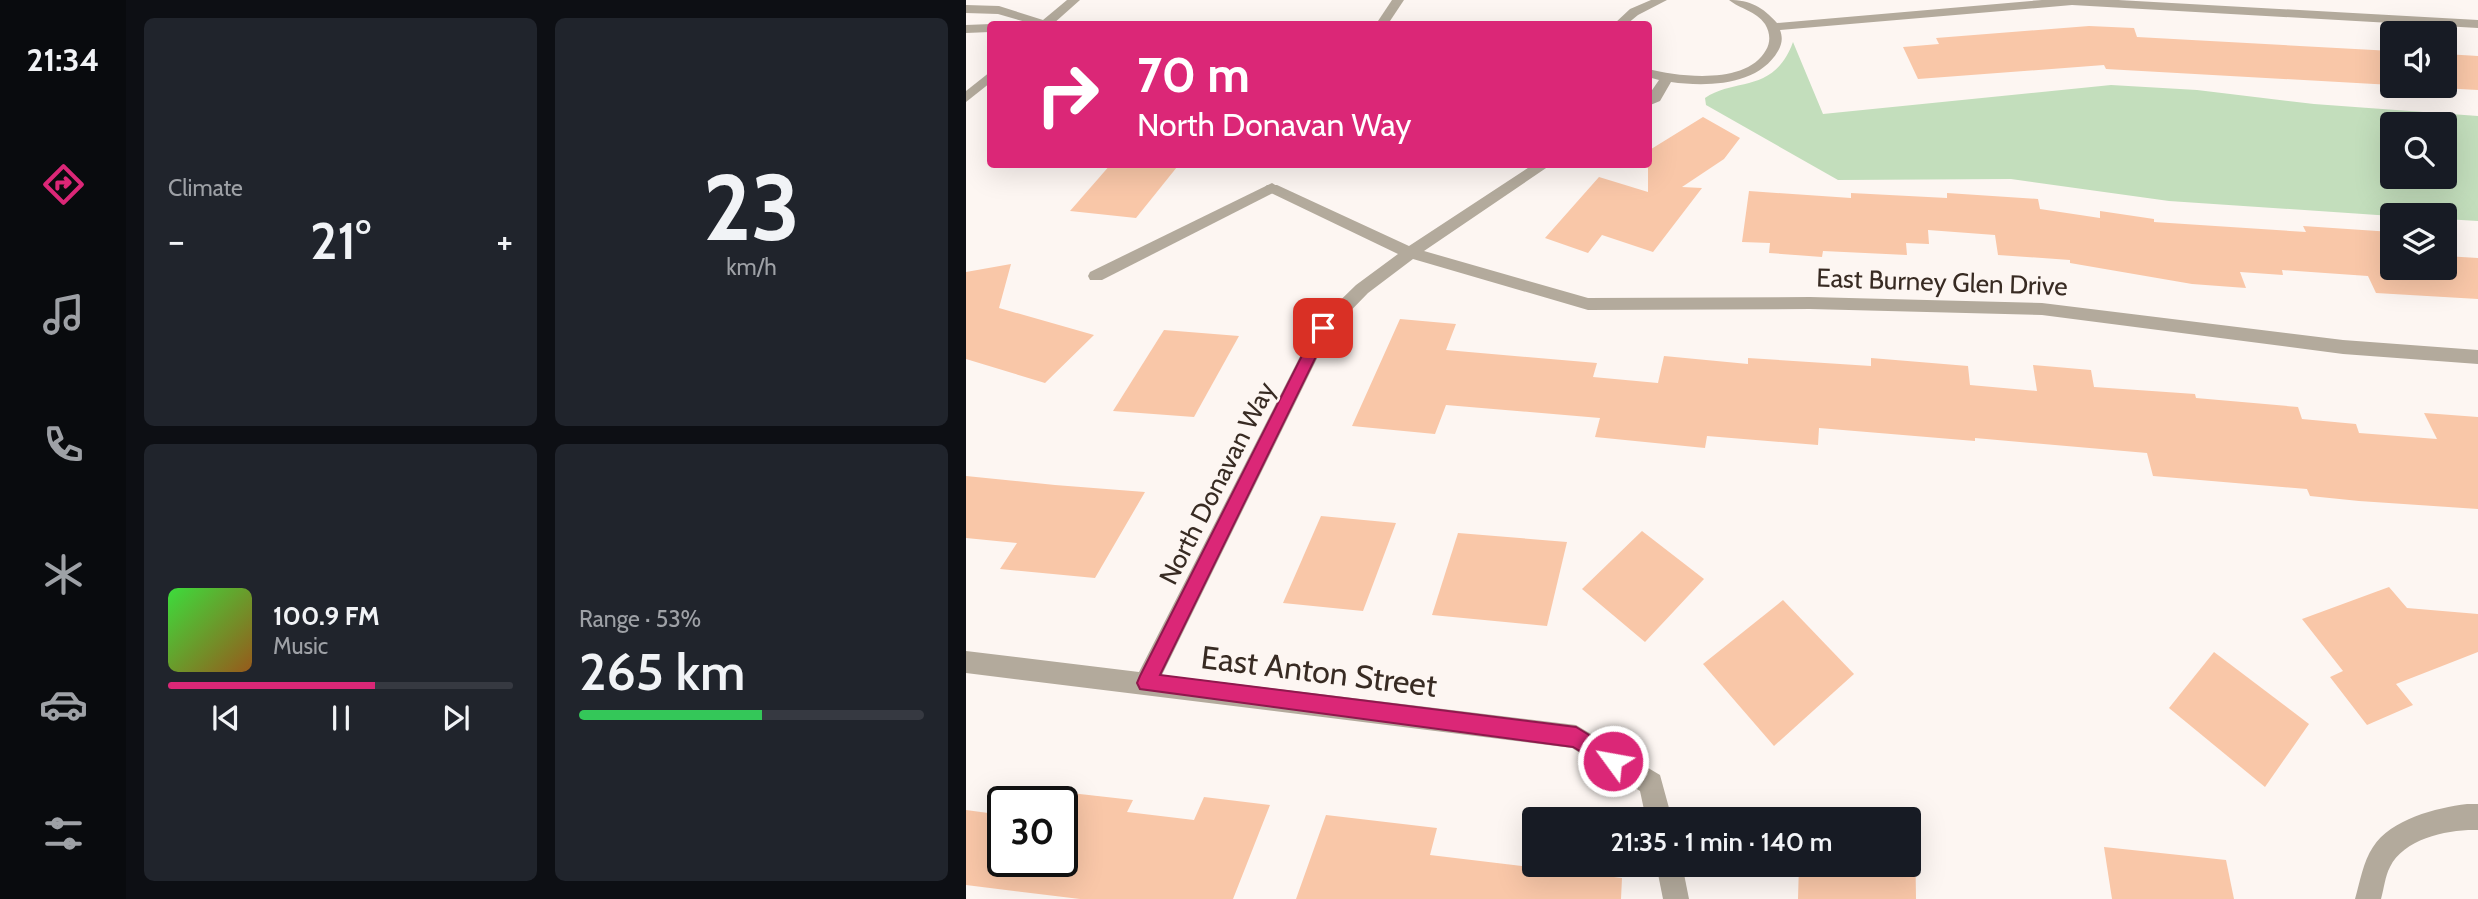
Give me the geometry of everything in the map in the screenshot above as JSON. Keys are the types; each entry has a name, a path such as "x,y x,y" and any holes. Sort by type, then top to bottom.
{"street":[{"path":"1049,21 1074,0"},
{"path":"1384,21 1398,0"},
{"path":"1624,21 1634,12 1661,0"},
{"path":"1652,74 1692,81 1741,74 1759,65 1772,53 1777,40 1775,27 1765,15 1735,0"},
{"path":"1775,27 2072,1 2478,24"},
{"path":"966,9 999,10 1035,21"},
{"path":"966,29 987,29"},
{"path":"1652,100 1667,78"},
{"path":"966,99 987,79"},
{"name":"North Donavan Way","path":"1146,683 1323,328 1362,289 1410,253 1539,168"},
{"name":"East Burney Glen Drive","path":"1272,188 1410,253 1588,304 1810,303 2042,309 2343,347 2478,357"},
{"name":"East Anton Street","path":"966,662 1576,737 1651,784 1656,807"},
{"path":"2368,899 2381,855 2414,829 2465,815 2478,817"},
{"path":"1672,877 1676,899"}],"lane":[{"path":"1096,276 1272,188"}],"green space":[{"path":"1793,42 1823,114 2111,85 2197,90 2314,104 2423,112 2380,112 2380,189 2457,189 2457,114 2478,116 2478,221 2457,220 2457,203 2380,203 2380,215 2169,201 2011,179 1838,180 1706,105 1705,98 1717,92 1754,82 1776,70"}],"building":[{"path":"2089,26 2134,28 2137,37 2380,50 2380,84 2106,69 2104,65 1918,79 1903,47 1939,44 1936,38"},
{"path":"2457,55 2478,56 2478,90 2457,89"},
{"path":"1703,117 1740,138 1724,159 1682,187 1702,188 1653,252 1602,235 1588,253 1545,238 1599,177 1648,192 1648,168 1652,168 1652,149"},
{"path":"1108,168 1176,168 1136,218 1070,211"},
{"path":"1749,191 1851,198 1851,193 1947,198 1947,193 2038,199 2040,209 2100,218 2100,211 2154,219 2154,222 2306,232 2303,226 2380,231 2380,280 2457,280 2457,257 2478,258 2478,299 2376,293 2368,276 2282,270 2283,275 2240,272 2246,288 2192,284 2070,263 2070,260 1998,255 1995,235 1928,230 1929,244 1906,243 1907,255 1823,251 1822,257 1769,253 1770,243 1742,242"},
{"path":"1011,264 999,308 1094,335 1045,383 966,359 966,272"},
{"path":"1400,319 1456,324 1446,350 1597,363 1593,377 1658,383 1664,356 1748,364 1748,358 1871,366 1871,358 1968,366 1970,385 2037,391 2033,365 2091,370 2094,387 2195,394 2196,398 2298,407 2302,419 2356,424 2359,433 2437,439 2424,413 2478,417 2478,509 2359,501 2310,496 2307,489 2153,476 2147,453 1975,438 1975,441 1819,428 1818,445 1707,436 1705,448 1595,437 1600,418 1446,405 1435,434 1352,426"},
{"path":"1164,330 1239,336 1194,417 1113,411"},
{"path":"966,476 1145,492 1095,578 1000,569 1017,543 966,538"},
{"path":"1321,516 1396,523 1363,611 1283,603"},
{"path":"1642,531 1704,579 1645,642 1582,589"},
{"path":"1458,533 1567,542 1547,626 1432,615"},
{"path":"2389,587 2407,608 2478,614 2478,652 2396,684 2413,705 2367,725 2330,677 2343,671 2302,619"},
{"path":"1783,600 1854,674 1774,746 1703,664"},
{"path":"2214,652 2309,724 2265,787 2169,708"},
{"path":"1078,794 1133,800 1127,812 1194,820 1204,797 1270,805 1233,899 1080,899 966,885 966,810 987,813 987,877 1078,877"},
{"path":"1326,815 1437,828 1430,855 1522,866 1522,877 1622,878 1621,899 1296,899"},
{"path":"2104,847 2226,860 2234,899 2112,899"},
{"path":"1799,877 1916,877 1916,899 1798,899"}],"route":[{"path":"1323,328 1146,683 1576,737 1613,761"}]}
